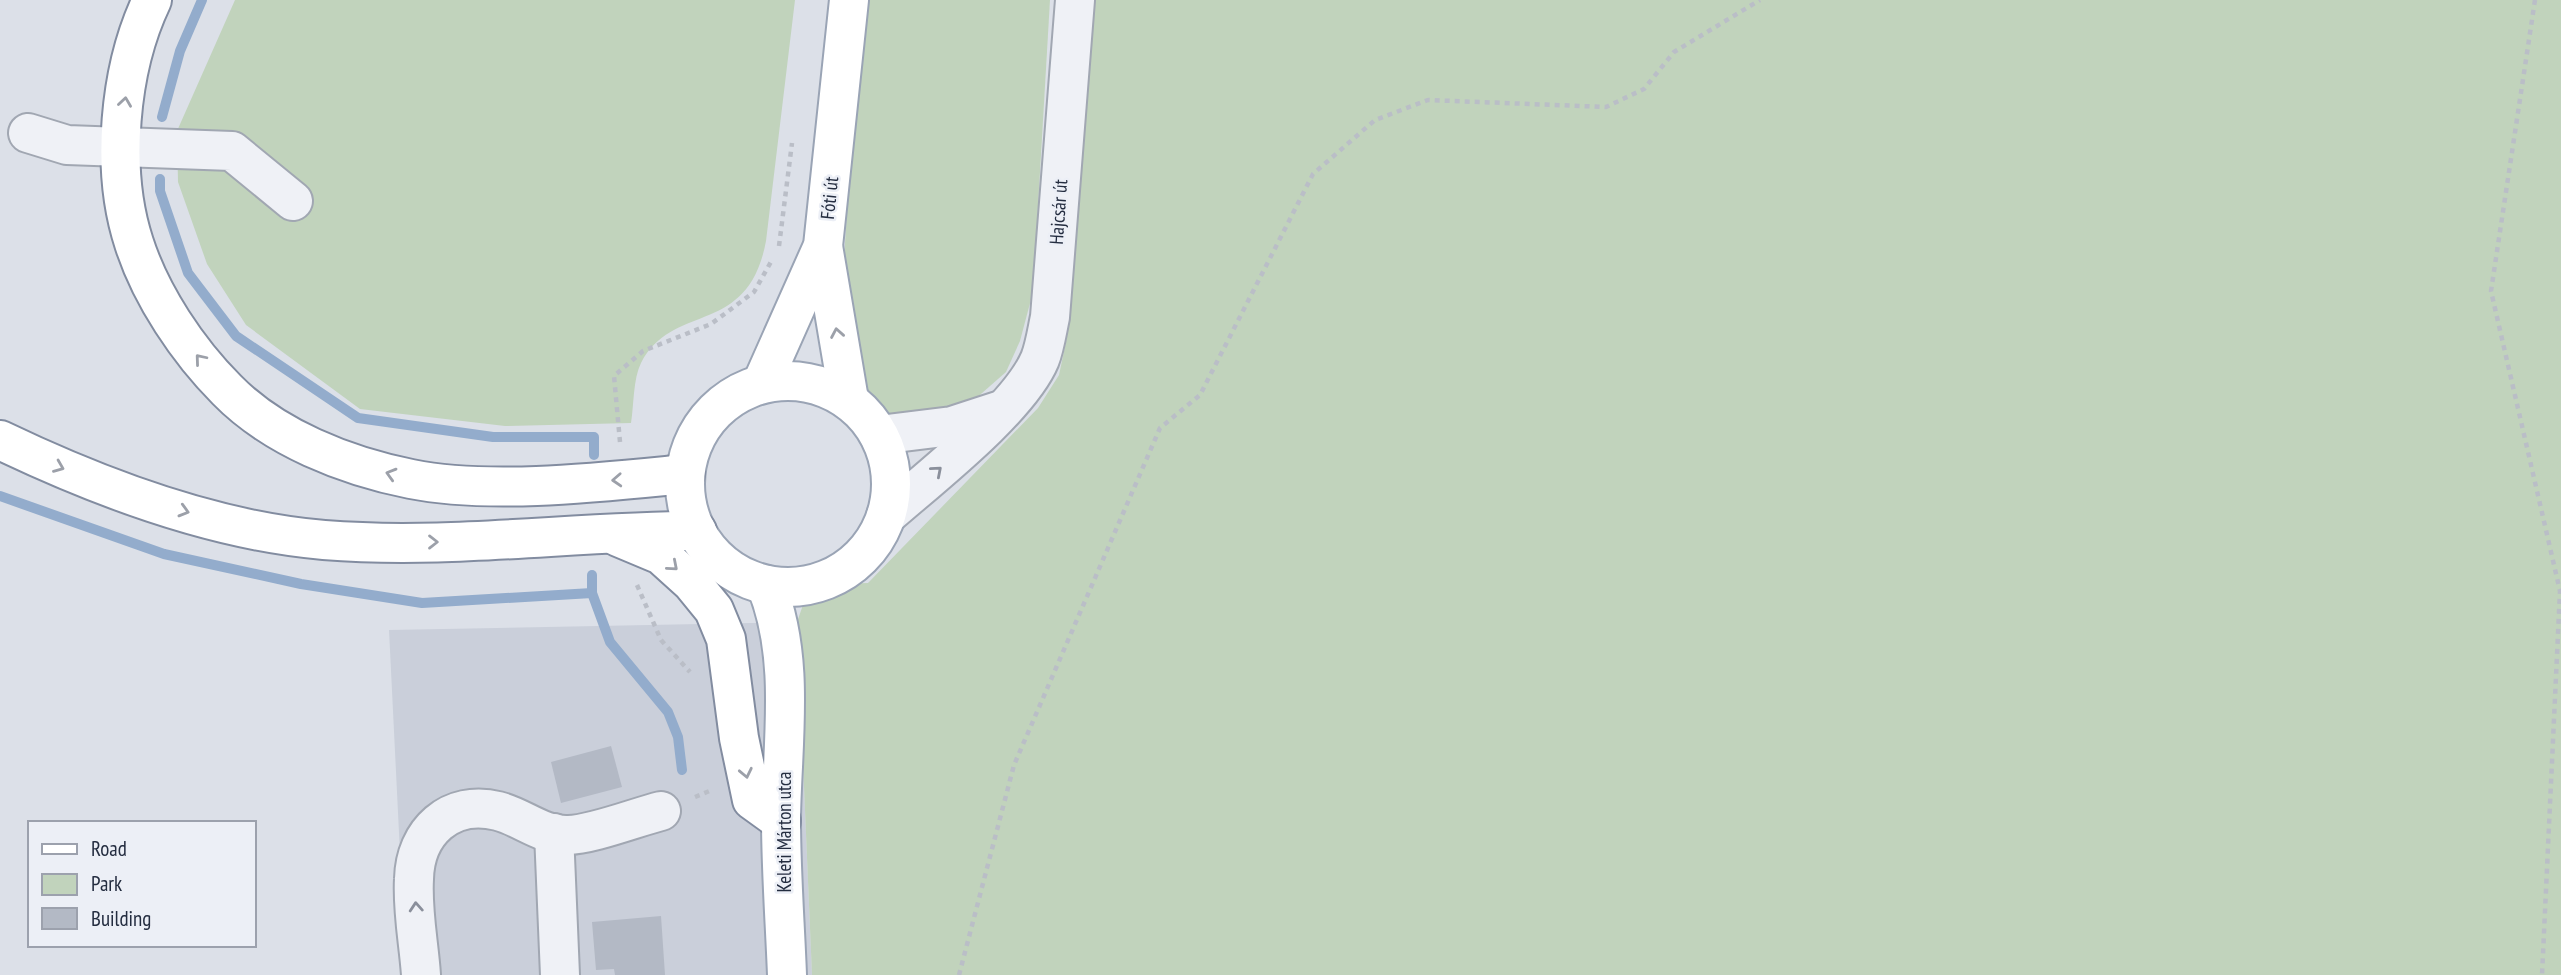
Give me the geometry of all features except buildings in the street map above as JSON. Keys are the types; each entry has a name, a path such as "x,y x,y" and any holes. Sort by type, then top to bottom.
{"main road":[{"path":"152,0 131,58 122,146 122,180 134,243 180,334 227,391 294,438 326,453 411,479 477,486 685,474"},
{"name":"Fóti út","path":"762,383 823,246 849,0"},
{"path":"823,246 849,400"},
{"path":"802,382 827,386 849,400 870,421 890,462 892,482 886,516 876,540 848,569 810,585 766,585 738,574 714,556 697,531 687,503 685,474 695,439 716,410 746,389 762,383 802,382"},
{"path":"0,440 119,492 192,513 323,540 435,543 697,531"},
{"path":"613,534 626,542 661,555 692,583 714,610 726,639 739,738 752,800 781,821"},
{"name":"Keleti Márton utca","path":"766,585 776,608 785,689 781,821 786,975"},
{"name":"Keleti Márton utca","path":"785,689 810,585"}],"street":[{"name":"Hajcsár út","path":"886,516 973,440 1000,411 1039,360 1050,317 1074,0"},
{"path":"28,133 67,145 232,151 293,201"},
{"path":"879,435 952,426 1000,411"},
{"path":"421,975 414,878 424,838 445,815 474,808 499,811 539,830 569,835 661,811"},
{"path":"554,833 560,975"}],"path":[{"path":"959,975 1014,765 1160,428 1200,395 1313,174 1375,120 1428,100 1606,107 1644,89 1674,52 1760,0"},
{"path":"2535,0 2491,290 2530,447 2560,590 2542,975"}],"shaded area":[{"path":"797,622 812,975 406,975 389,630"}],"green space":[{"path":"235,0 795,0 766,241 757,272 743,292 727,306 672,331 655,344 638,369 631,423 505,426 360,409 246,325 207,264 178,182 177,131"},
{"path":"865,0 1050,0 1033,292 1020,341 1006,372 973,401 904,419 874,407 852,367 841,309 852,128"},
{"path":"1089,0 2561,0 2561,975 812,975 797,622 810,585 868,583 1038,408 1059,375 1067,337"}],"waterway":[{"path":"162,117 180,51 202,0"},
{"path":"160,179 160,191 188,273 236,336 358,418 493,437 594,437 594,455"},
{"path":"0,496 164,554 301,584 422,603 592,593 610,642 668,712 678,737 682,770"},
{"path":"592,575 592,593"}]}
